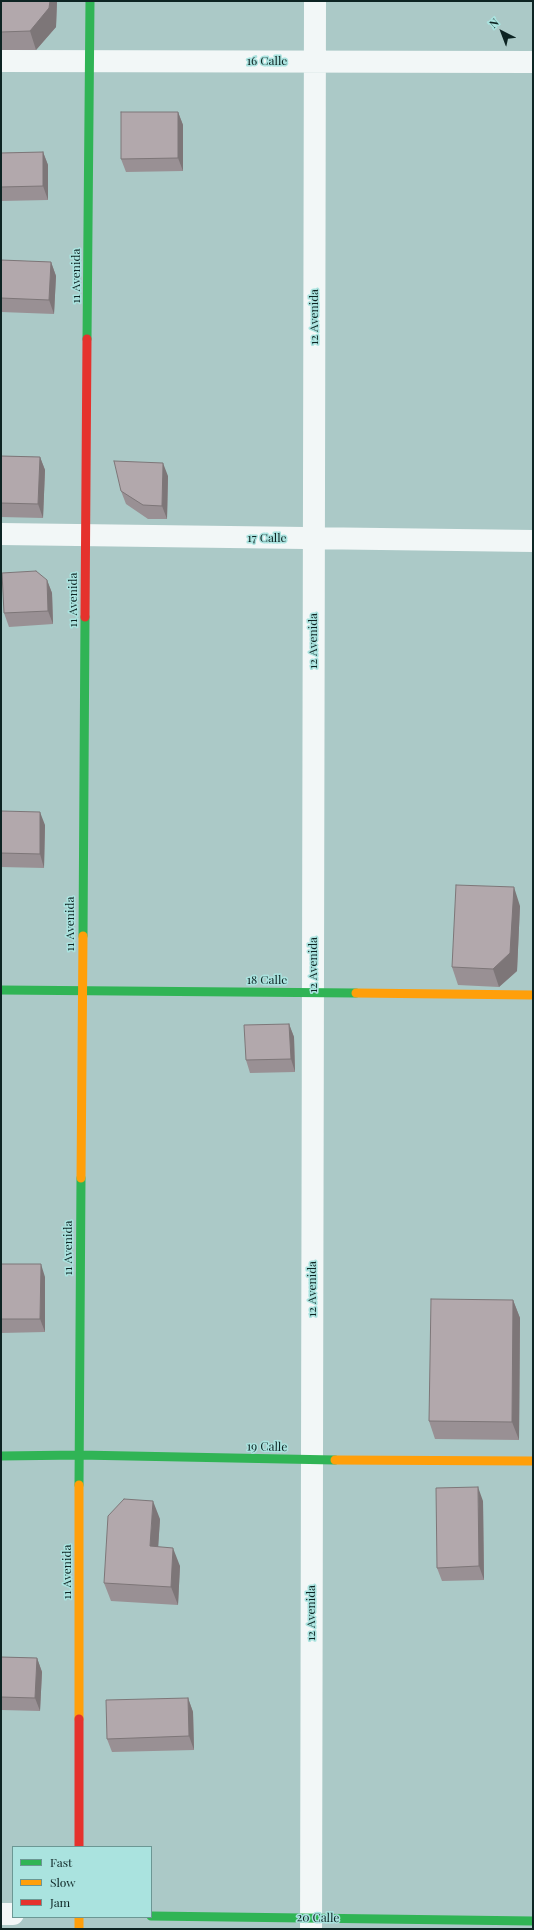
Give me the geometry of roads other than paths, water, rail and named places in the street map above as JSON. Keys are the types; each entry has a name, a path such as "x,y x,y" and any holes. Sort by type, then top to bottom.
{"street":[{"name":"11 Avenida","path":"79,1846 78,1455 90,1"},
{"name":"12 Avenida","path":"311,1924 315,1"},
{"name":"16 Calle","path":"1,61 533,62"},
{"name":"17 Calle","path":"1,534 86,537 533,541"},
{"name":"18 Calle","path":"1,990 533,995"},
{"name":"19 Calle","path":"1,1456 78,1455 312,1460 533,1461"},
{"path":"1,1914 12,1914"},
{"name":"20 Calle","path":"152,1916 311,1924 533,1921"},
{"path":"79,1918 79,1929"}]}
